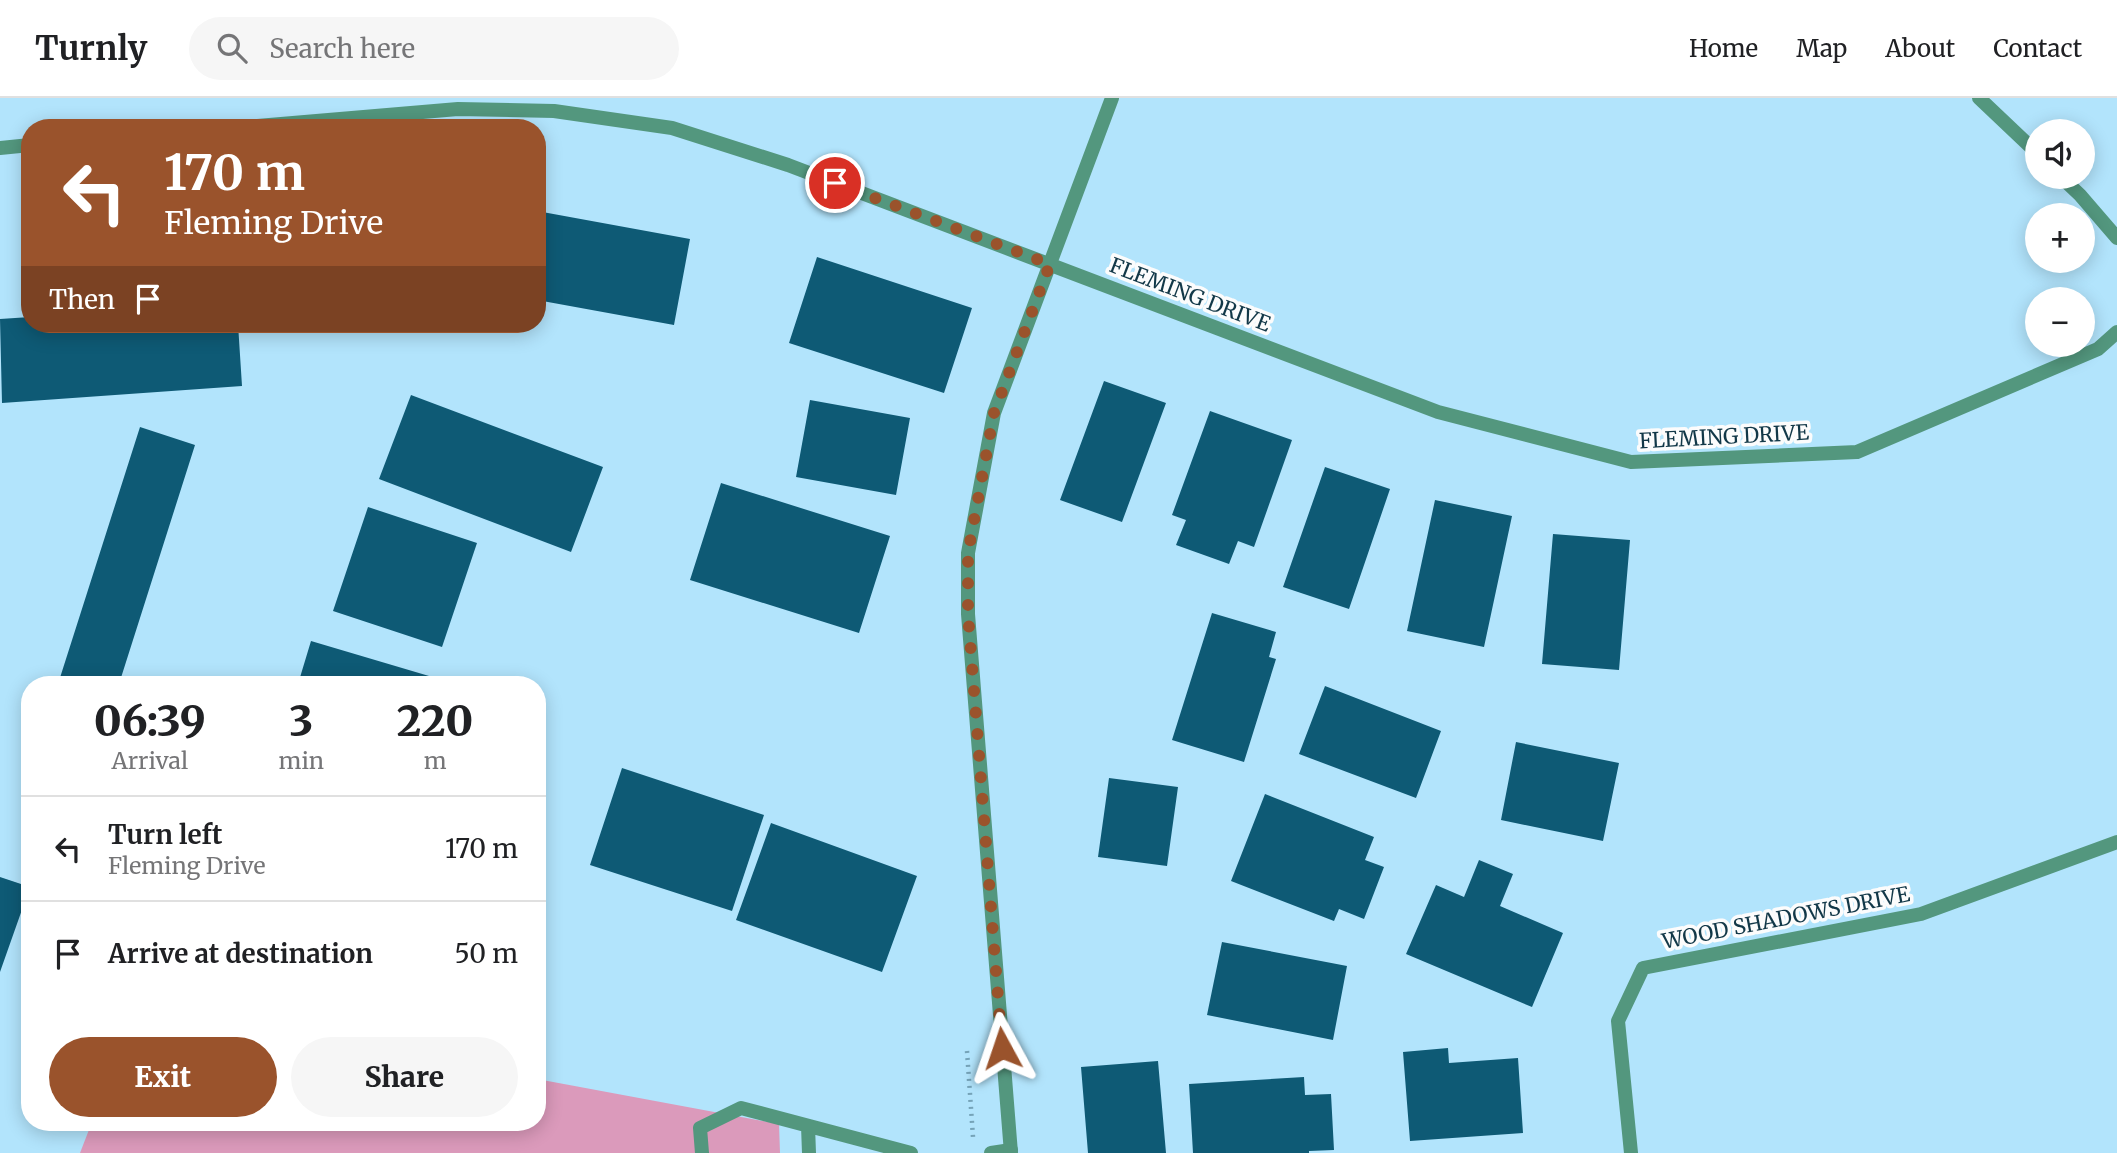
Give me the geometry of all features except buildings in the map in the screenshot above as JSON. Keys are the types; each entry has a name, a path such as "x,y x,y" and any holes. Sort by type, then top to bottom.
{"street":[{"path":"990,1153 1011,1152 970,641 968,553 994,413 1112,98"},
{"path":"1979,98 2025,142"},
{"name":"FLEMING DRIVE","path":"339,119 458,109 554,111 672,128 788,164 1438,412 1631,462 1857,452 2098,349 2117,332"},
{"path":"0,148 21,146"},
{"path":"2074,189 2117,238"},
{"name":"WOOD SHADOWS DRIVE","path":"1631,1153 1618,1021 1643,968 1921,914 2117,842"},
{"path":"702,1153 700,1128 741,1108 911,1153"},
{"path":"808,1126 809,1153"}],"path":[{"path":"967,1051 974,1140"}],"shaded area":[{"path":"546,1081 779,1124 780,1153 80,1153 89,1131 546,1131"}],"route":[{"path":"835,183 1050,264 994,413 968,553 968,614 1002,1048"}]}
